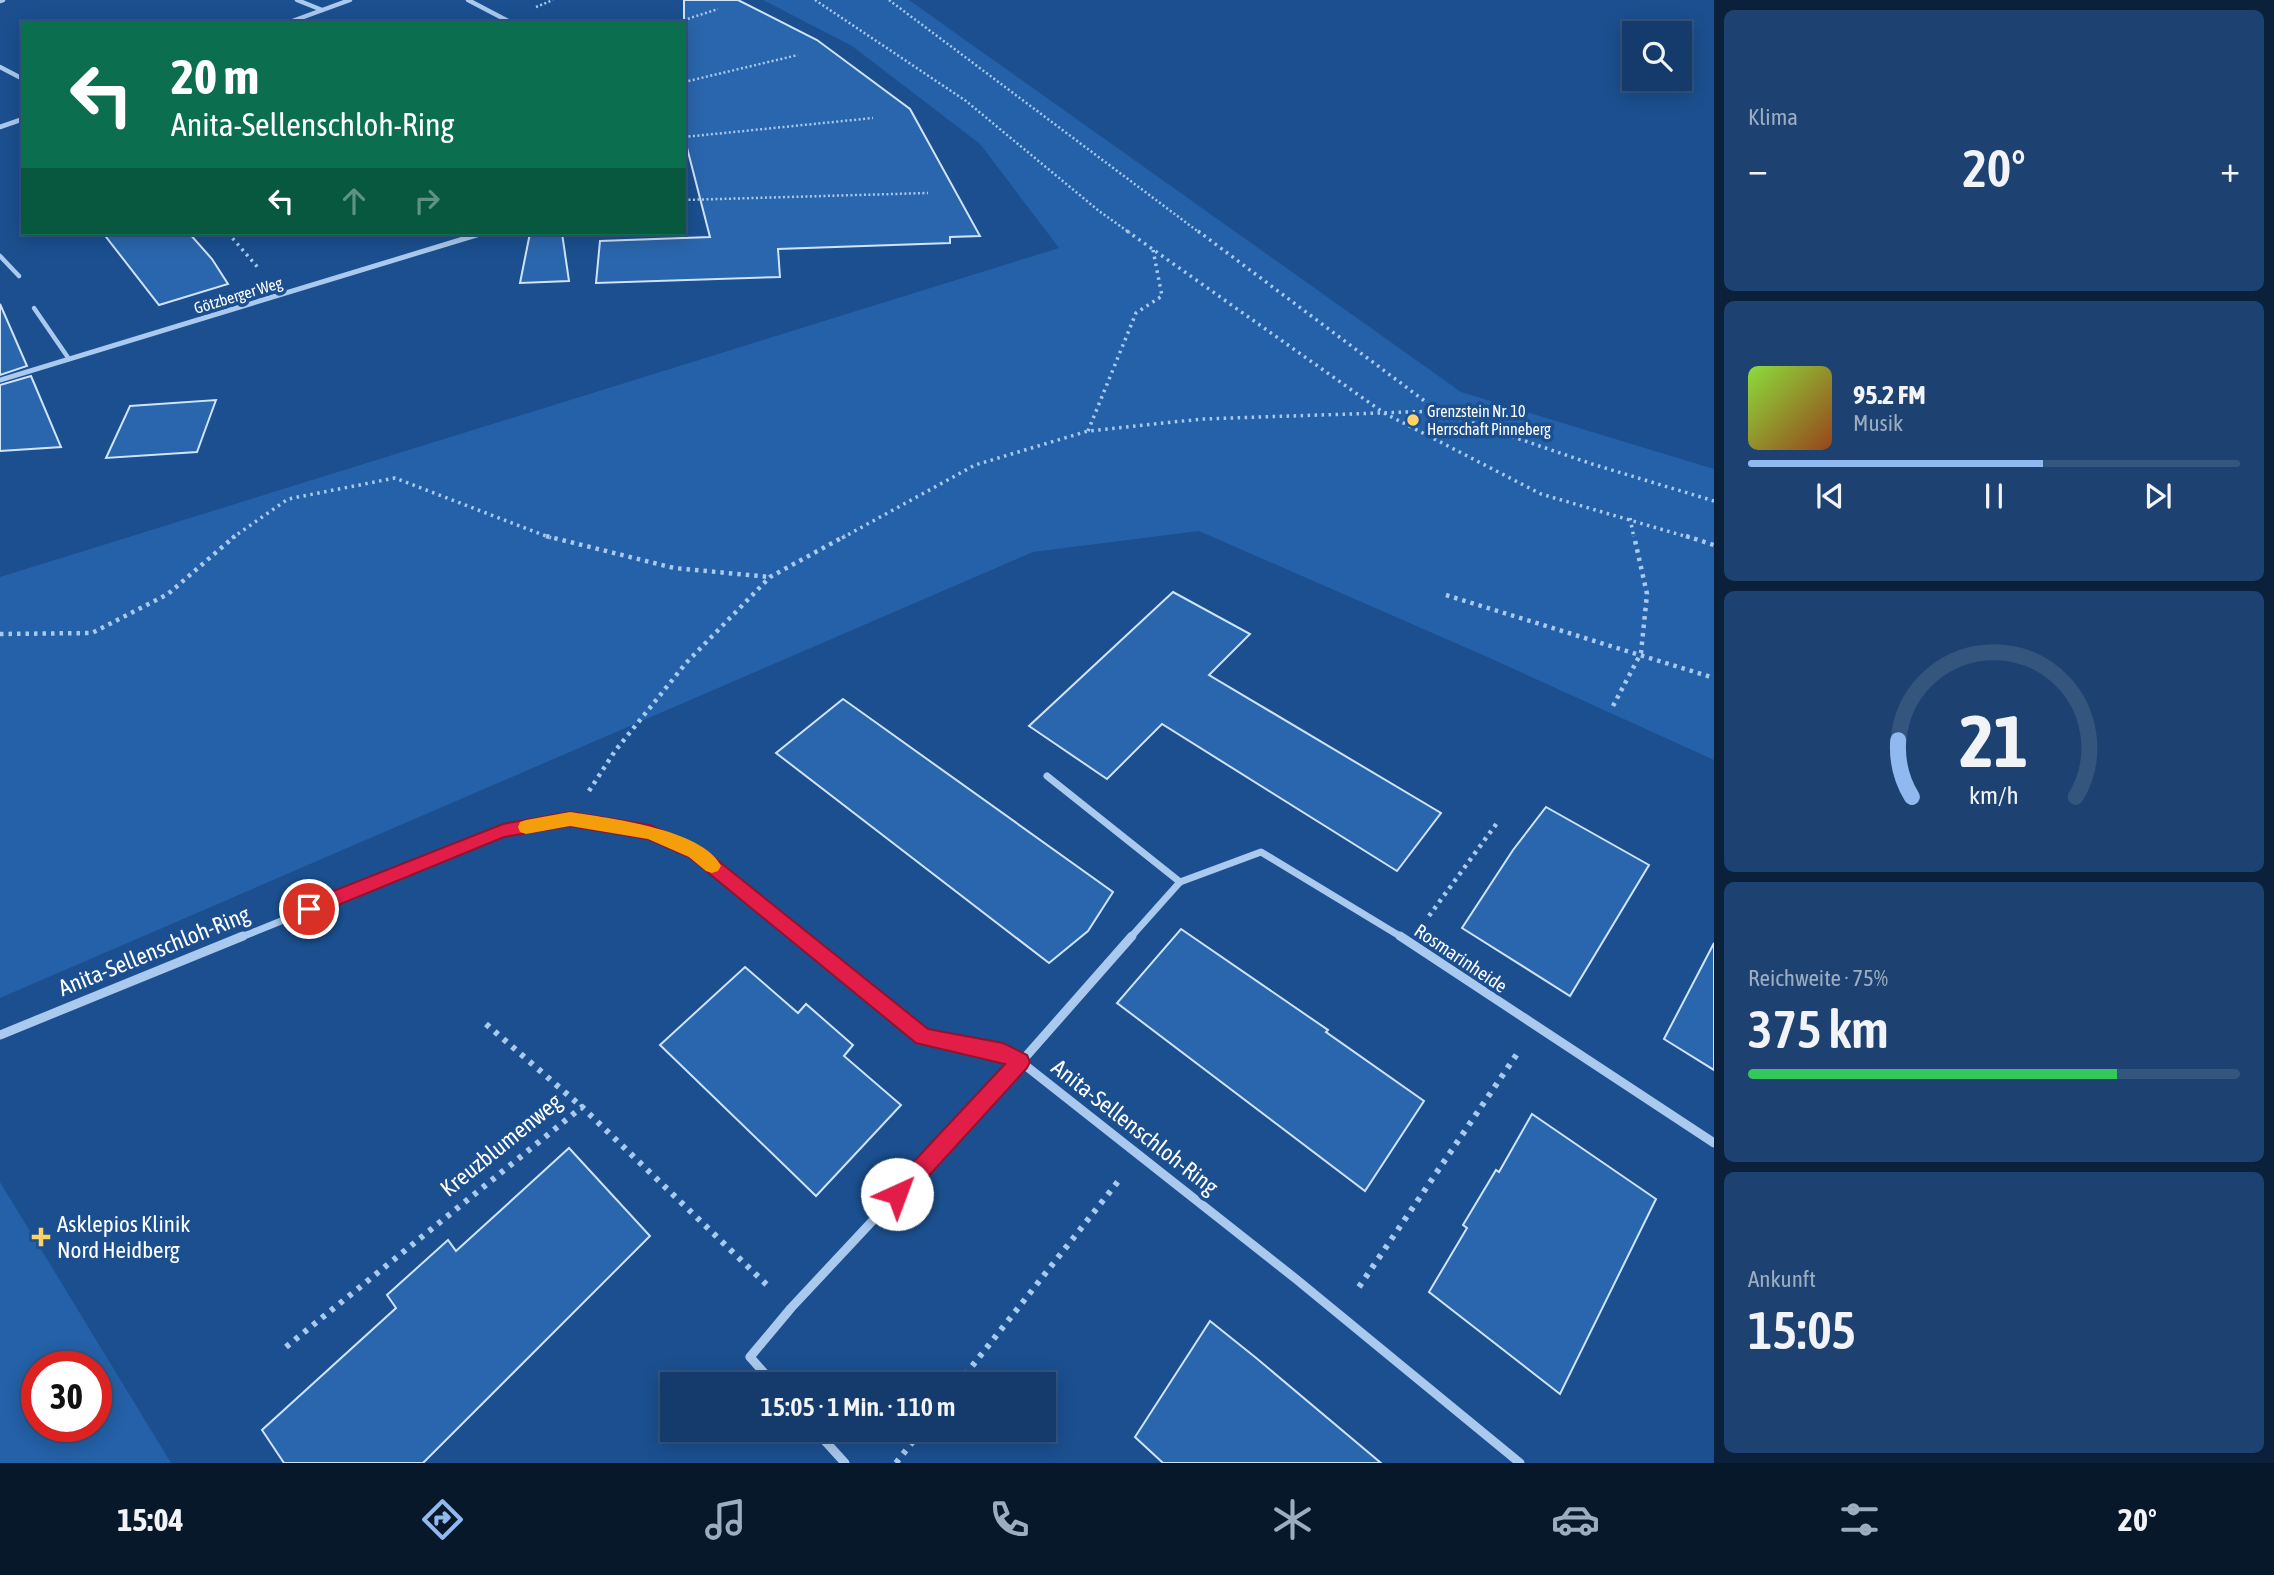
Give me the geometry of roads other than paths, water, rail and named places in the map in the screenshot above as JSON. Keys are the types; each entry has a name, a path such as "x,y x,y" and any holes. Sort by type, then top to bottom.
{"street":[{"path":"297,0 322,10"},
{"path":"292,21 350,0"},
{"path":"468,0 508,21"},
{"path":"0,67 21,78"},
{"path":"0,127 21,120"},
{"name":"Götzberger Weg","path":"0,380 476,235"},
{"path":"1047,776 1180,882"},
{"name":"Anita-Sellenschloh-Ring","path":"0,1035 503,831 570,819 650,832 695,852 923,1037 1003,1052 1021,1062 1296,1279 1520,1463"},
{"name":"Rosmarinheide","path":"1021,1062 1180,882 1261,852 1409,942 1714,1143"},
{"path":"763,1372 750,1357 792,1308 1021,1062"},
{"path":"826,1442 845,1463"}],"lane":[{"path":"0,256 19,276"},
{"path":"34,308 69,359"}],"place":[{"name":"Grenzstein Nr. 10 Herrschaft Pinneberg","path":"1413,420"},
{"name":"Asklepios Klinik Nord Heidberg","path":"41,1237"}]}
